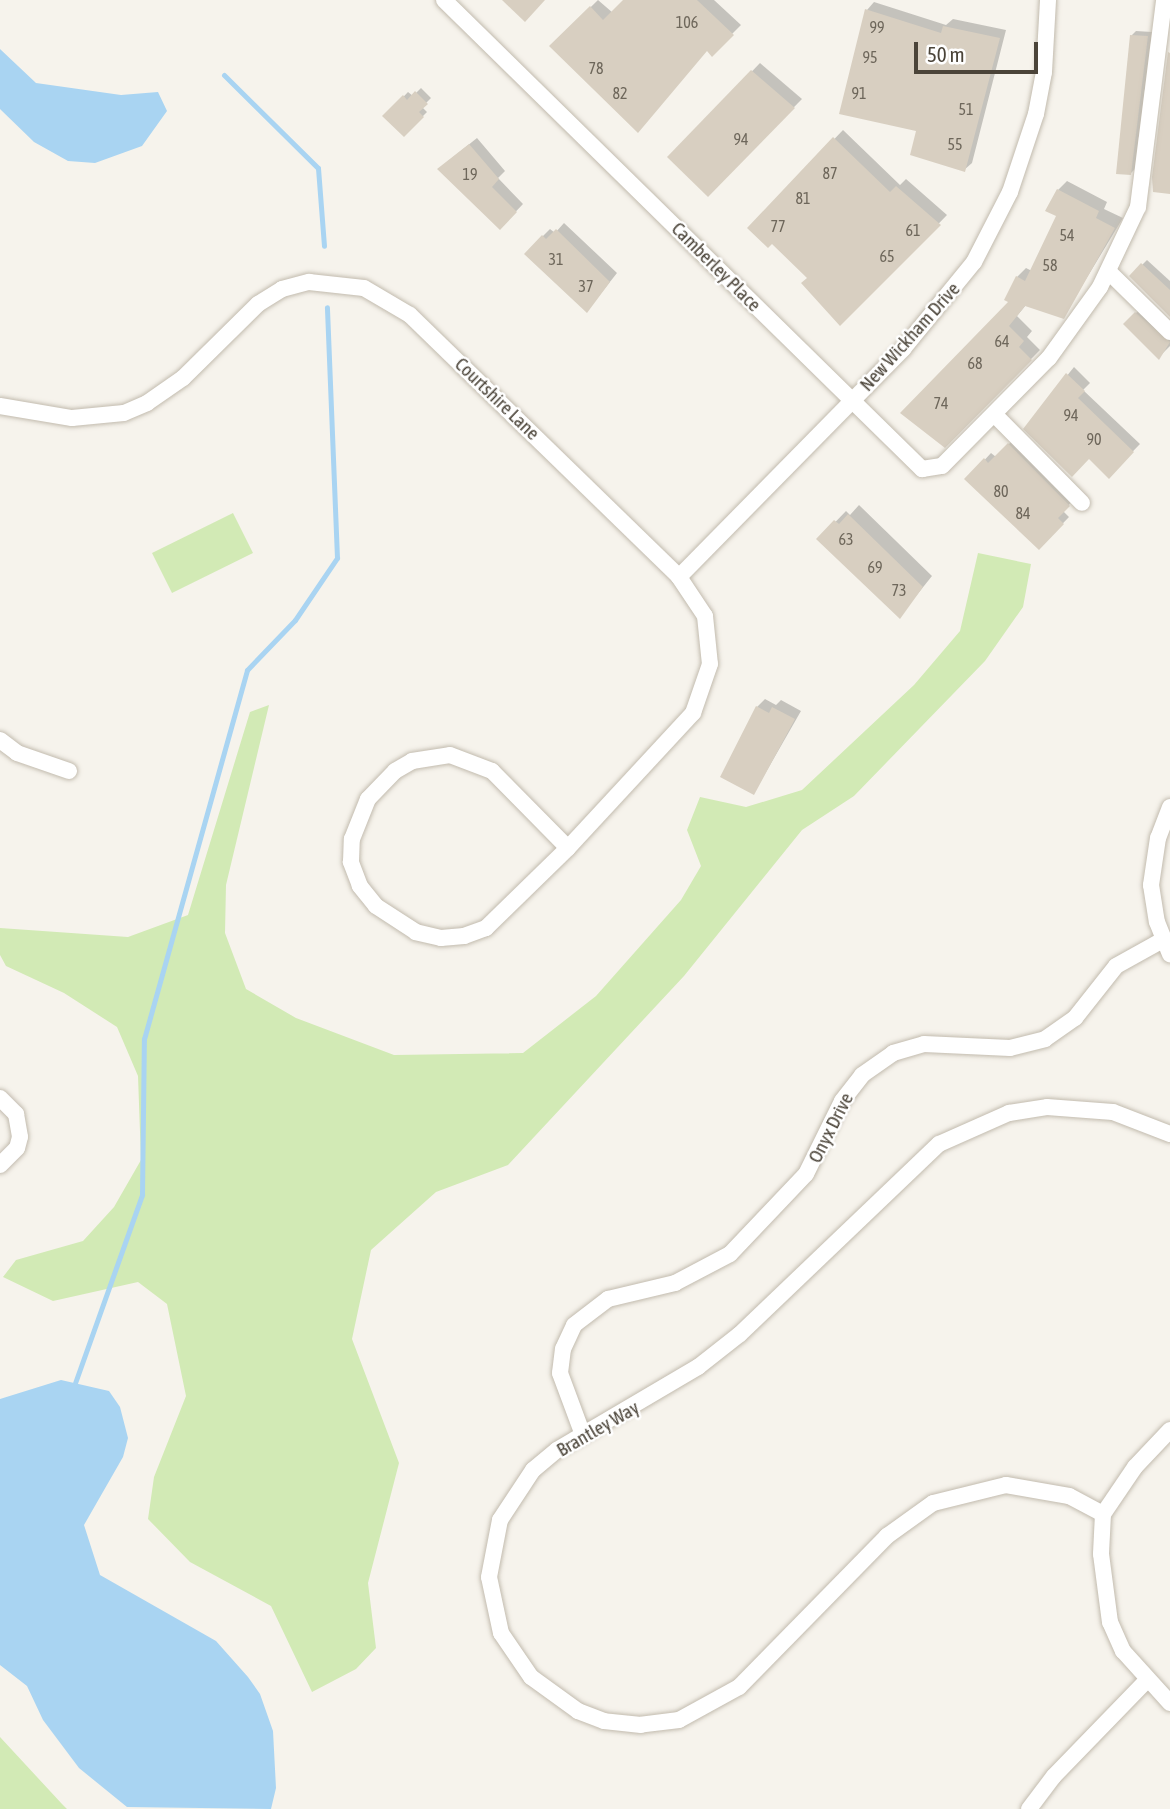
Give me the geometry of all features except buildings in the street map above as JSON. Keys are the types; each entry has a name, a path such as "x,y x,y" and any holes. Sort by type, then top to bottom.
{"street":[{"name":"Camberley Place","path":"444,0 922,468 942,466 1049,358 1108,271 1138,207 1164,0"},
{"name":"New Wickham Drive","path":"679,577 940,309 993,227 1036,114 1046,60 1048,0"},
{"path":"1108,271 1170,331"},
{"name":"Courtshire Lane","path":"0,406 72,418 124,413 148,403 183,378 258,304 282,289 309,282 364,288 391,301 425,329 679,577 705,617 710,664 704,690 672,741 508,910 486,928 464,936 440,938 393,920 360,886 351,862 358,816 380,784 412,761 450,755 492,771 568,848"},
{"path":"994,414 1082,503"},
{"path":"0,740 17,753 69,771"},
{"path":"1167,947 1152,885 1158,838 1170,807"},
{"name":"Onyx Drive","path":"583,1435 560,1373 563,1349 574,1325 608,1299 675,1283 730,1254 806,1174 842,1101 862,1075 893,1053 924,1044 1010,1048 1045,1039 1075,1018 1116,966 1167,947"},
{"path":"0,1098 16,1114 20,1125 17,1149 0,1165"},
{"name":"Brantley Way","path":"1103,1514 1069,1496 1006,1485 933,1503 887,1536 768,1659 721,1699 679,1720 640,1725 604,1721 556,1699 531,1677 501,1633 489,1577 495,1538 513,1495 557,1450 648,1400 740,1334 909,1169 972,1126 1009,1113 1079,1108 1124,1115 1170,1134"},
{"path":"1170,1430 1135,1466 1103,1514 1103,1589 1110,1622 1123,1651 1146,1681 1170,1703"},
{"path":"1029,1809 1054,1776 1146,1681"}],"green space":[{"path":"233,513 253,553 172,593 152,553"},
{"path":"978,553 1031,564 1023,607 985,661 854,796 802,830 684,976 508,1165 436,1192 371,1250 352,1339 399,1463 368,1583 376,1648 356,1669 312,1692 271,1606 190,1562 148,1519 154,1477 186,1396 167,1304 138,1282 53,1301 3,1277 16,1260 83,1241 114,1207 141,1160 138,1076 117,1027 64,993 6,966 0,955 0,928 128,937 188,915 250,712 269,705 226,885 225,933 246,989 296,1018 394,1055 523,1053 596,996 681,900 701,866 687,830 700,797 746,807 802,790 914,685 960,631"},
{"path":"0,1737 62,1804 67,1809 0,1809"}],"water":[{"path":"0,49 36,83 121,95 158,92 167,111 142,146 95,163 68,161 34,142 0,109"},
{"path":"61,1380 109,1391 120,1407 128,1438 123,1457 84,1525 100,1575 216,1641 248,1677 260,1694 273,1731 276,1788 271,1809 127,1807 79,1768 43,1720 27,1686 0,1665 0,1399"}],"waterway":[{"path":"224,75 318,168 324,246"},
{"path":"75,1383 142,1195 144,1039 247,670 295,620 337,558 327,307"}]}
